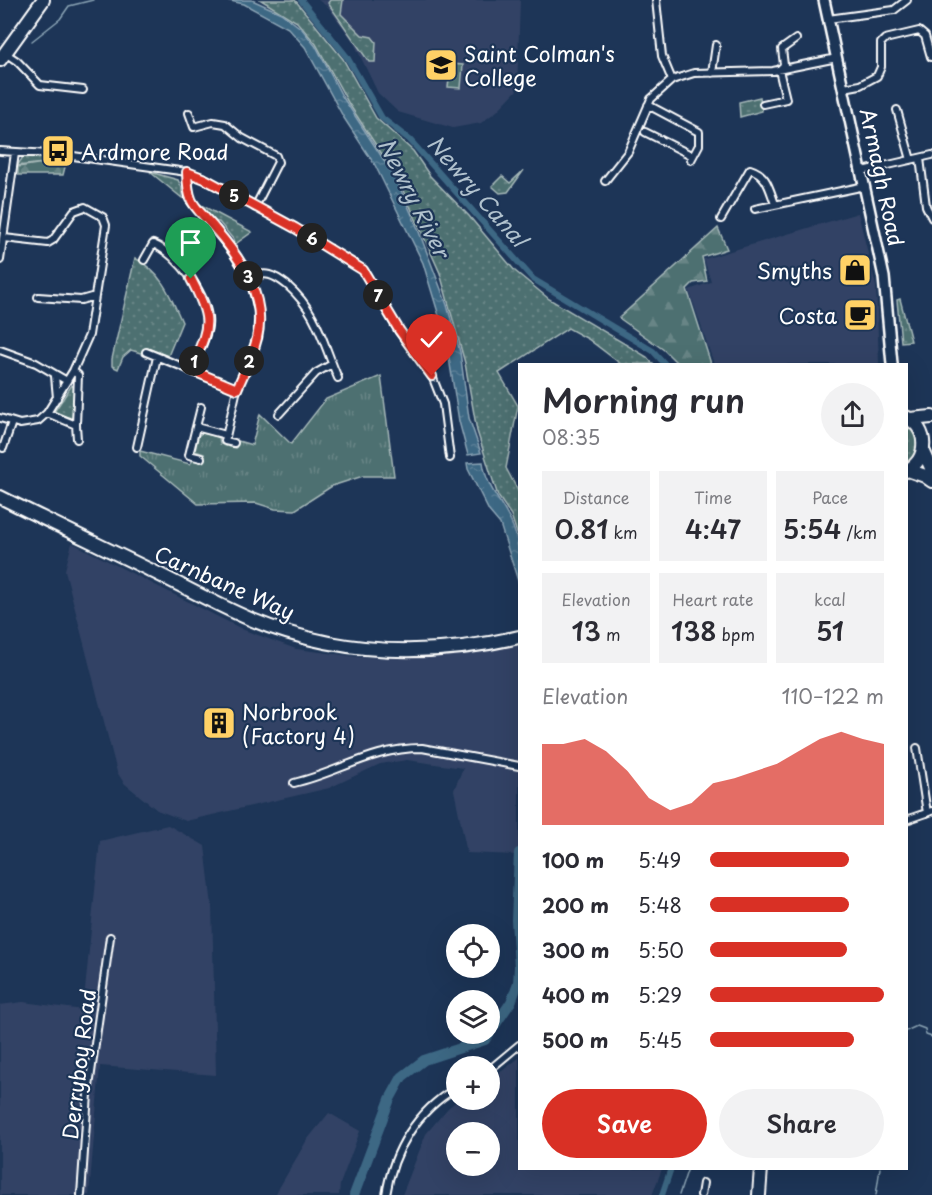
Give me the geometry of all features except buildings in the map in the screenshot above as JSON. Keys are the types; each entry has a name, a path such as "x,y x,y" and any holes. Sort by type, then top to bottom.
{"highway":[{"path":"3,57 43,0"},
{"path":"908,417 932,417"},
{"path":"908,418 921,430 932,470"},
{"path":"908,469 918,462 932,424"},
{"path":"908,470 925,476 932,482"},
{"name":"Carnbane Way","path":"0,497 250,619 321,641 382,650 409,651 457,649 518,637"},
{"path":"759,1195 761,1170"}],"main road":[{"name":"Armagh Road","path":"824,0 884,278 892,363"}],"street":[{"path":"656,0 662,56 672,80"},
{"path":"828,19 894,10 907,0"},
{"path":"844,88 860,85 877,76 881,67 881,43 885,39 919,31 925,36 931,57"},
{"path":"779,70 784,65 782,49 796,39"},
{"path":"712,73 716,45"},
{"path":"3,57 17,61 40,85 83,90"},
{"path":"605,181 628,152 648,105 658,90 672,80 694,73 779,70 837,58"},
{"path":"763,104 786,99 779,70"},
{"path":"645,132 692,158 700,139 699,132 648,105"},
{"path":"897,110 911,160"},
{"path":"189,113 196,135"},
{"path":"194,127 213,122 225,124 242,138 276,156 278,162 255,207"},
{"path":"0,151 66,155 187,172 255,207 363,270 399,330 432,376 443,404 450,458"},
{"path":"0,260 15,153"},
{"path":"862,171 932,155"},
{"path":"920,158 926,206 932,218"},
{"path":"721,219 750,169 762,174 767,180 775,204"},
{"path":"187,172 189,200 233,252 250,279 258,302 260,324 254,350 237,389 226,435 225,441 234,443"},
{"path":"755,209 865,186"},
{"path":"0,418 28,424 38,421 47,413 73,371 89,335 106,225 105,219 96,211 85,207 74,211 53,240 48,243 4,238"},
{"path":"144,260 153,244 159,246 181,265 204,304 208,317 208,329 191,370"},
{"path":"250,279 262,273 270,274 302,299 316,321 338,378"},
{"path":"38,297 81,300 95,296"},
{"path":"0,350 36,363 67,381"},
{"path":"146,352 237,389"},
{"path":"137,447 158,357"},
{"path":"279,414 316,373 332,364"},
{"path":"73,371 78,375 77,439"},
{"path":"56,376 57,398"},
{"path":"201,407 189,455 201,458"},
{"path":"47,413 76,425"},
{"path":"3,448 12,422"},
{"path":"196,427 226,435"},
{"path":"294,783 336,771 362,757 406,748 422,748 518,766"},
{"path":"908,819 929,812 917,748"},
{"name":"Derryboy Road","path":"81,1195 88,1094 110,937"},
{"path":"500,1061 518,1046"},
{"path":"386,1195 394,1164 408,1133 430,1107 446,1095"},
{"path":"701,1195 703,1183"}],"shaded area":[{"name":"Saint Colman's College","path":"318,0 520,0 517,90 497,111 481,123 453,128 398,112 378,93 353,41 328,7"},
{"path":"858,213 876,286 879,363 714,363 689,290 711,282 704,259"},
{"path":"72,543 244,630 296,649 360,657 434,658 518,645 518,855 467,853 454,790 463,768 407,760 380,764 329,788 186,821 157,810 124,783 117,772 65,570"},
{"path":"168,825 205,846 212,906 216,1075 100,1066 89,1195 0,1195 0,1005 23,1002 83,1010 100,841"},
{"path":"518,1059 518,1170 662,1170 652,1195 402,1195 426,1134 446,1110 500,1110 500,1073"},
{"path":"329,1113 360,1131 340,1184 339,1195 275,1195 307,1140"}],"green space":[{"path":"261,0 295,0 343,59 376,118 413,151 430,176 469,216 515,271 549,299 647,357 652,363 620,363 588,339 568,328 499,373 518,406 506,468 518,491 518,536 511,515 498,496 477,431 465,363 440,273 397,177 349,104 316,44 297,22"},
{"path":"330,0 343,0 341,14 362,35 372,37 376,42 375,62 369,62 328,3"},
{"path":"451,64 463,65 461,88 448,87"},
{"path":"760,97 762,111 740,117 739,102"},
{"path":"23,157 72,159 72,160 17,166"},
{"path":"50,162 66,163 63,175 18,175 18,167"},
{"path":"524,170 508,192 500,193 492,186 502,176 510,183"},
{"path":"150,172 178,180 182,188 182,198"},
{"path":"199,204 252,232 234,245 233,239 219,222 215,222"},
{"path":"718,228 727,249 702,257 707,281 693,283 687,289 711,363 677,363 664,350 619,318"},
{"path":"135,258 159,278 182,322 168,356 147,348 144,354 131,350 123,357 118,369 112,366 112,359"},
{"path":"900,299 911,341 901,342 897,300"},
{"path":"381,376 394,476 363,476 332,486 295,510 275,509 256,503 198,504 140,456 140,451 190,464 194,459 202,461 204,454 195,451 198,436 202,433 219,437 220,444 236,448 238,441 252,445 260,414 291,444 326,399"},
{"path":"72,385 75,389 71,419 54,412"},
{"path":"908,425 919,438 918,453 908,464"}],"water":[{"name":"Newry River","path":"226,0 252,0 281,13 302,29 317,48 342,96 395,177 447,305 460,352 469,418 481,453 468,455 459,421 446,339 423,263 375,165 344,118 305,47 288,28 244,4"},
{"path":"483,462 491,488 509,519 517,541 518,581 500,524 489,511 467,463"}],"waterway":[{"path":"32,41 60,19 69,6 93,0"},
{"name":"Newry Canal","path":"301,0 347,57 382,118 410,140 533,279 653,351 664,363"},
{"name":"Newry River","path":"518,875 516,920 518,951"},
{"name":"Newry River","path":"354,1195 390,1099 402,1077 424,1060 485,1040 511,1002 518,983"},
{"path":"908,1030 917,1026 925,1029 926,1035 932,1037"},
{"name":"Newry Canal","path":"662,1195 670,1170"},
{"path":"679,1195 687,1170"},
{"path":"876,1195 880,1170"}],"place":[{"name":"Saint Colman's College","path":"441,65"},
{"name":"Ardmore Road","path":"58,151"},
{"name":"Smyths","path":"855,270"},
{"name":"Costa","path":"860,315"},
{"name":"Norbrook (Factory 4)","path":"219,723"}],"route":[{"path":"191,279 208,317 208,329 191,370 237,389 258,337 260,324 258,302 250,279 233,252 191,204 188,196 187,172 205,179 295,228 363,270 399,330 432,376"}]}
